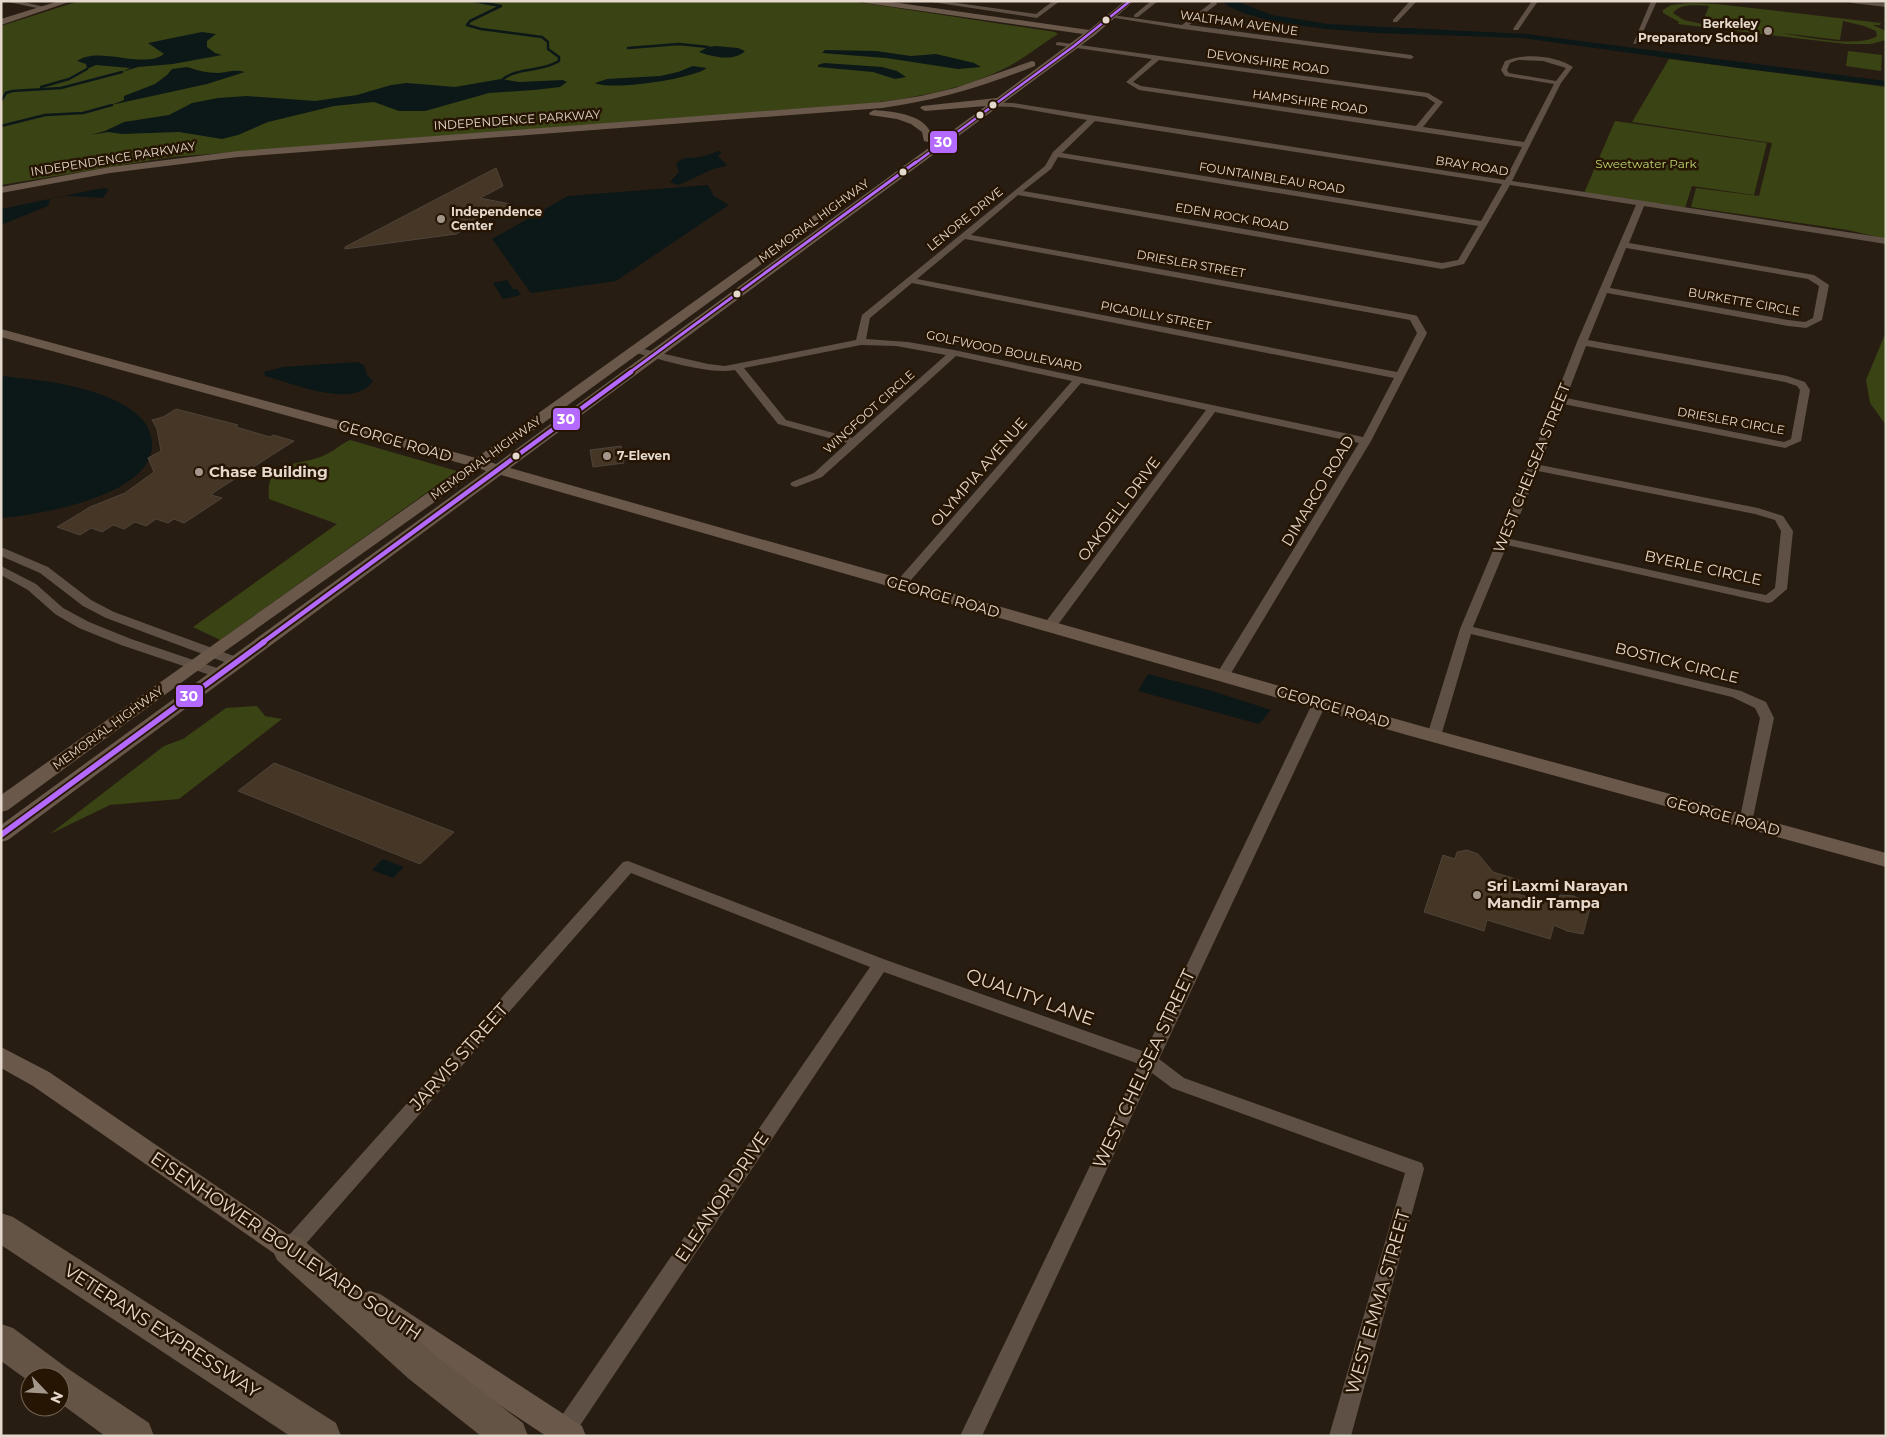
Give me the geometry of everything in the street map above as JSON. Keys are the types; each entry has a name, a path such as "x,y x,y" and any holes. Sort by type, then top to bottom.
{"highway":[{"name":"VETERANS EXPRESSWAY","path":"1,1227 323,1436"},
{"path":"289,1249 422,1367 510,1436"},
{"path":"1,1340 39,1367"},
{"path":"70,1389 136,1436"}],"main road":[{"path":"1,22 68,1"},
{"path":"866,1 1092,33"},
{"path":"1055,47 1110,5"},
{"name":"MEMORIAL HIGHWAY","path":"1,835 923,157 993,102 1129,5"},
{"path":"1098,15 1112,17"},
{"name":"MEMORIAL HIGHWAY","path":"993,102 1035,61"},
{"name":"INDEPENDENCE PARKWAY","path":"1,190 110,170 220,156 882,106 966,89 1035,61"},
{"name":"INDEPENDENCE PARKWAY","path":"1,196 124,174 213,162 870,112 973,106 993,102"},
{"path":"960,115 973,106"},
{"path":"870,112 911,120 925,130 924,141 947,125"},
{"path":"906,154 923,157"},
{"name":"MEMORIAL HIGHWAY","path":"1,805 865,184"},
{"path":"759,261 777,264"},
{"name":"GEORGE ROAD","path":"1,333 478,464 1319,704 1746,823"},
{"name":"EISENHOWER BOULEVARD SOUTH","path":"1,1056 41,1079 289,1249 568,1433"}],"street":[{"path":"7,1 46,8"},
{"path":"928,1 1037,16 1057,1"},
{"path":"1136,16 1155,1"},
{"path":"1183,27 1214,4 1213,1"},
{"path":"1395,21 1414,1"},
{"path":"1516,29 1535,1"},
{"path":"1634,43 1654,1"},
{"path":"1852,1 1886,5"},
{"path":"1129,5 1144,9"},
{"path":"965,15 976,8"},
{"name":"WALTHAM AVENUE","path":"1112,17 1411,57"},
{"name":"DEVONSHIRE ROAD","path":"1055,47 1074,46 1428,95 1439,102 1418,129"},
{"name":"HAMPSHIRE ROAD","path":"1157,58 1129,82 1139,88 1526,145"},
{"path":"1484,224 1508,183 1558,83 1570,67 1544,60 1517,58 1507,62 1504,70 1508,75 1558,83"},
{"name":"BRAY ROAD","path":"993,102 1886,241"},
{"name":"LENORE DRIVE","path":"861,342 865,317 1018,193 1048,167 1056,154 1094,119"},
{"name":"FOUNTAINBLEAU ROAD","path":"1056,154 1484,224"},
{"name":"EDEN ROCK ROAD","path":"1018,193 1442,266 1461,262 1484,224"},
{"path":"841,201 859,204"},
{"name":"WEST CHELSEA STREET","path":"1434,736 1466,629 1534,467 1582,342 1641,204"},
{"name":"DRIESLER STREET","path":"963,236 1414,318"},
{"name":"BURKETTE CIRCLE","path":"1605,290 1788,323 1806,325 1818,320 1824,285 1811,277 1623,245"},
{"name":"PICADILLY STREET","path":"909,280 1399,376"},
{"name":"DIMARCO ROAD","path":"1223,676 1366,442 1422,333 1414,318"},
{"name":"GOLFWOOD BOULEVARD","path":"635,350 714,368 739,368 861,342 888,342 954,353 1079,379 1366,442"},
{"name":"DRIESLER CIRCLE","path":"1560,400 1785,445 1796,441 1805,390 1800,384 1786,379 1582,342"},
{"name":"WINGFOOT CIRCLE","path":"796,484 818,475 954,353"},
{"path":"739,368 782,422 854,442"},
{"name":"OLYMPIA AVENUE","path":"901,584 1079,379"},
{"name":"OAKDELL DRIVE","path":"1049,627 1212,409"},
{"name":"BYERLE CIRCLE","path":"1504,541 1768,599 1781,589 1787,531 1780,518 1758,511 1534,467"},
{"path":"1,551 44,570 87,603 104,612 237,662"},
{"path":"1,570 32,587 59,611 84,625 221,674"},
{"name":"BOSTICK CIRCLE","path":"1466,629 1736,694 1761,705 1767,718 1746,823"},
{"name":"WEST CHELSEA STREET","path":"971,1436 1148,1060 1319,704"},
{"name":"GEORGE ROAD","path":"1746,823 1886,860"},
{"name":"QUALITY LANE","path":"628,866 880,964 1148,1060 1178,1083 1415,1168"},
{"name":"JARVIS STREET","path":"289,1249 628,866"},
{"name":"ELEANOR DRIVE","path":"568,1433 880,964"},
{"name":"WEST EMMA STREET","path":"1340,1436 1415,1168"}],"green space":[{"path":"79,1 851,1 1055,32 1058,34 1014,63 984,78 937,92 873,103 171,157 1,185 1,26"},
{"path":"1690,3 1717,4 1881,23 1880,25 1873,25 1886,31 1886,40 1871,44 1846,44 1678,24 1679,22 1663,13 1663,10 1671,5","holes":["1684,6 1709,6 1702,24 1684,20 1673,13","1843,21 1876,31 1877,36 1858,41 1845,41 1817,39 1782,33 1840,40"]},
{"path":"1848,51 1882,55 1881,71 1846,66"},
{"path":"1669,59 1886,87 1886,239 1848,230 1691,207 1696,188 1759,196 1772,143 1632,122"},
{"name":"Sweetwater Park","path":"1615,121 1767,143 1754,195 1692,186 1685,208 1584,193"},
{"path":"1886,332 1886,425 1870,403 1866,380"},
{"path":"350,440 457,471 220,640 193,627 337,524 269,499 269,486 272,477 284,467 323,456"},
{"path":"257,706 265,716 282,719 179,799 110,805 50,834 164,746 183,739 226,708"}],"shaded area":[{"path":"1222,1 1236,1 1272,15 1328,24 1527,34 1886,81 1886,86 1523,38 1376,33 1326,29 1275,22 1246,14 1228,6"},
{"path":"202,32 216,34 207,41 207,47 215,53 222,55 173,64 138,67 122,72 130,68 96,65 87,69 86,64 77,61 97,55 144,60 155,58 164,54 148,43"},
{"path":"708,47 738,48 745,51 729,57 710,56 699,52"},
{"path":"825,50 876,51 911,56 936,54 974,63 981,67 958,69 886,58 822,53"},
{"path":"824,63 882,67 897,71 906,77 895,79 873,72 818,67 818,65"},
{"path":"693,66 707,68 686,76 651,83 617,86 595,83 607,79 660,76"},
{"path":"187,67 214,73 245,72 207,84 111,105 124,100 124,96 155,84 172,69"},
{"path":"501,79 519,82 563,80 567,82 560,87 489,93 425,111 399,111 374,102 334,106 268,122 238,135 222,139 179,132 122,134 108,132 91,135 124,122 169,115 192,103 218,98 247,96 315,101 357,95 391,85 407,83 455,87"},
{"path":"718,151 722,152 718,156 726,166 713,169 679,185 670,182 679,172 676,164 681,159 701,157"},
{"path":"708,185 714,196 729,205 616,281 531,293 492,239 568,196"},
{"path":"102,188 109,189 103,198 66,196 50,199 48,206 1,225 1,209"},
{"path":"507,280 513,289 517,289 521,295 503,299 493,283"},
{"path":"357,362 364,365 367,375 373,381 364,389 352,393 322,392 265,376 264,372 283,367"},
{"path":"1,376 75,387 94,392 128,407 148,427 152,445 147,463 134,478 114,490 91,500 41,512 1,518"},
{"path":"1148,674 1209,690 1271,710 1259,724 1138,691"},
{"path":"383,859 404,867 393,878 372,870"}],"building":[{"name":"Independence Center","path":"496,168 503,186 480,198 510,204 456,234 345,249 345,247"},
{"name":"Chase Building","path":"176,409 238,425 236,427 270,437 273,435 294,441 216,491 211,495 222,498 184,523 174,519 168,523 156,519 146,526 135,522 124,529 113,525 102,532 91,528 80,535 57,527 90,507 125,493 154,472 148,458 161,451 157,429 152,420 163,417"},
{"name":"7-Eleven","path":"621,446 624,463 593,467 590,450"},
{"path":"274,763 454,832 420,864 238,791"},
{"name":"Sri Laxmi Narayan Mandir Tampa","path":"1467,850 1478,854 1493,872 1519,880 1515,893 1557,906 1560,895 1574,896 1591,904 1583,934 1567,931 1554,925 1550,939 1487,920 1484,931 1424,912 1443,855 1455,859 1457,852"}],"waterway":[{"path":"473,1 501,6 470,21 467,25 481,29 542,37 548,42 548,49 559,57 559,61 545,67 516,73 503,79"},
{"path":"628,48 679,44 708,47"},
{"path":"41,87 69,79 87,69"},
{"path":"1,101 6,93 12,91 61,88 122,72"},
{"path":"1,126 45,115 83,113 112,105"}],"transit line":[{"name":"30","path":"1,835 1074,46 1130,1"}],"place":[{"name":"Berkeley Preparatory School","path":"1768,31"},
{"name":"Independence Center","path":"441,219"},
{"name":"7-Eleven","path":"607,456"},
{"name":"Chase Building","path":"199,472"},
{"name":"Sri Laxmi Narayan Mandir Tampa","path":"1477,895"}]}
